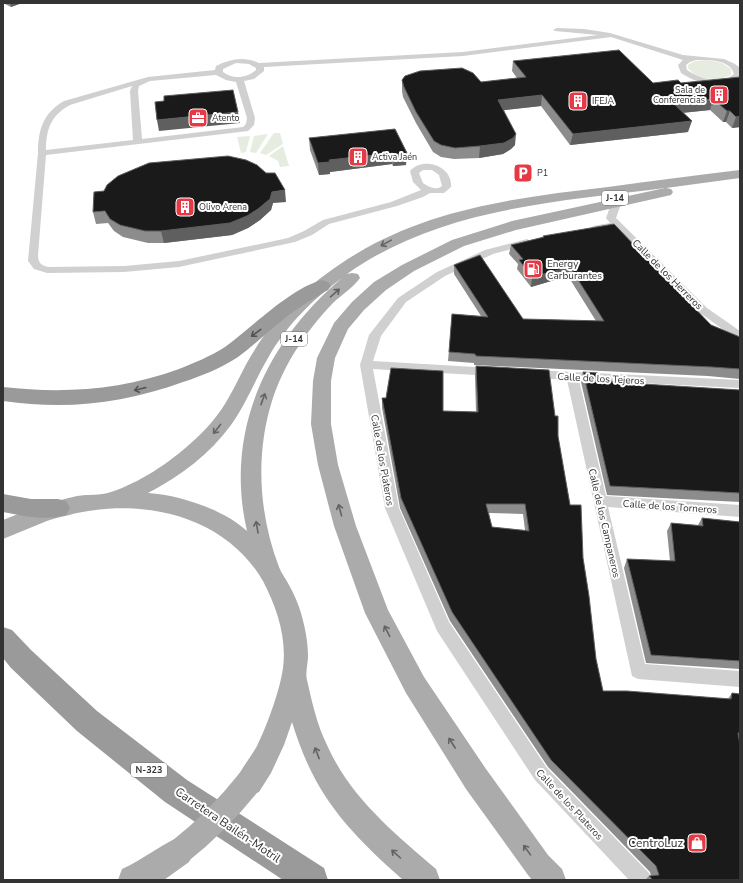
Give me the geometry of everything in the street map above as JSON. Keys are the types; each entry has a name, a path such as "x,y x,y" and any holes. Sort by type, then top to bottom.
{"highway":[{"path":"3,394 32,399 76,399 120,394 158,384 196,370 230,352 286,308 322,286"},
{"path":"3,503 31,508 58,508"},
{"name":"Carretera Bailén-Motril","path":"3,638 21,659 86,721 176,791 312,880"}],"main road":[{"name":"J-14","path":"267,565 258,533 251,492 251,452 261,404 271,378 290,344 319,308 334,293 369,267 422,236 497,211 740,174"},
{"name":"J-14","path":"497,211 548,207 740,184"},
{"path":"551,880 538,865 476,779 415,685 378,613 345,526 328,465 321,424 322,381 326,358 340,327 358,306 380,286 408,268 458,243 512,226 615,215 666,192"},
{"path":"116,499 153,482 183,462 207,440 235,403 265,347 295,310 344,268 392,239 421,227 454,216 497,211"},
{"path":"3,530 58,508 116,499 149,501 178,507 213,519 240,537 267,565 281,591 292,622 296,659 294,678 269,750 249,782 229,808 205,832 148,873 133,880"},
{"path":"294,678 304,716 321,765 333,785 352,812 368,829 425,880"}],"street":[{"path":"682,65 656,53 617,40 602,36 557,30 611,35 636,42 674,56 691,59 708,58 740,67"},
{"path":"219,72 223,65 236,61 248,61 259,65 327,60 442,56 494,52 611,35"},
{"path":"593,38 617,40"},
{"path":"682,65 691,59"},
{"path":"219,72 224,77 239,79 252,77 259,74 261,69 259,65"},
{"path":"682,65 682,69 686,73 706,81 726,81 739,76 738,70 731,65"},
{"path":"219,72 148,79 86,96 58,108 52,114 42,135 42,153 33,261 38,267 47,270 124,269 185,263 290,240 308,233 326,222 394,204 420,195 428,190"},
{"path":"138,142 134,91 136,85 148,79"},
{"path":"42,153 245,129 250,125 251,118 239,79"},
{"path":"580,231 615,215"},
{"name":"Calle de los Herreros","path":"615,215 703,310 740,336"},
{"name":"Calle de los Plateros","path":"542,238 488,252 441,274 402,300 374,335 366,366 392,508 443,626 540,774 642,880"},
{"path":"366,366 501,373"},
{"name":"Calle de los Tejeros","path":"517,373 740,384"},
{"name":"Calle de los Campaneros","path":"572,376 638,670 740,679"},
{"name":"Calle de los Torneros","path":"600,501 740,511"}],"shaded area":[{"path":"708,60 722,63 731,69 731,75 720,79 708,79 696,75 688,68 688,65 695,61"},
{"path":"274,133 280,133 283,144 266,155 260,153"},
{"path":"268,134 256,153 250,152 254,136"},
{"path":"250,136 246,152 241,153 237,137"},
{"path":"283,146 289,166 280,167 278,161 269,156"}],"building":[{"path":"619,50 653,83 678,80 681,83 740,77 740,116 736,117 713,99 673,103 692,121 573,134 542,95 498,100 516,134 513,138 504,143 455,148 441,145 434,141 416,112 402,80 405,76 420,71 462,68 473,73 481,82 526,77 513,61"},
{"path":"233,90 238,112 157,120 155,102 164,101 164,96"},
{"path":"395,129 407,153 394,155 393,153 329,160 330,162 318,163 309,138"},
{"name":"Olivo Arena","path":"228,156 246,160 257,165 266,173 275,173 285,190 272,192 270,199 258,209 247,216 230,223 161,231 145,231 120,225 110,219 105,211 93,212 94,192 104,191 107,185 118,176 149,163"},
{"path":"614,224 711,325 740,337 740,369 476,356 475,354 449,352 452,314 488,317 454,265 480,255 523,319 604,321 570,267 532,277 519,260 523,259 511,245 544,237 543,236"},
{"path":"476,366 549,370 555,416 558,416 558,436 570,505 581,505 583,558 596,659 603,691 627,691 731,699 732,693 740,694 740,733 738,733 740,745 740,880 653,880 649,876 659,875 656,866 551,760 452,612 401,498 382,398 386,398 391,368 443,371 443,411 478,412","holes":["486,504 525,504 529,531 492,527"]},
{"path":"583,372 598,373 598,379 612,381 613,383 644,386 643,384 740,390 740,493 610,486"},
{"path":"702,518 740,522 740,661 651,655 627,559 675,561 671,523 703,526"}],"place":[{"name":"Sala de Conferencias","path":"719,95"},
{"name":"IFEJA","path":"578,101"},
{"name":"Atento","path":"198,118"},
{"name":"Activa Jaén","path":"358,157"},
{"name":"P1","path":"523,173"},
{"name":"Olivo Arena","path":"185,207"},
{"name":"Energy Carburantes","path":"533,269"},
{"name":"CentroLuz","path":"697,843"}]}
